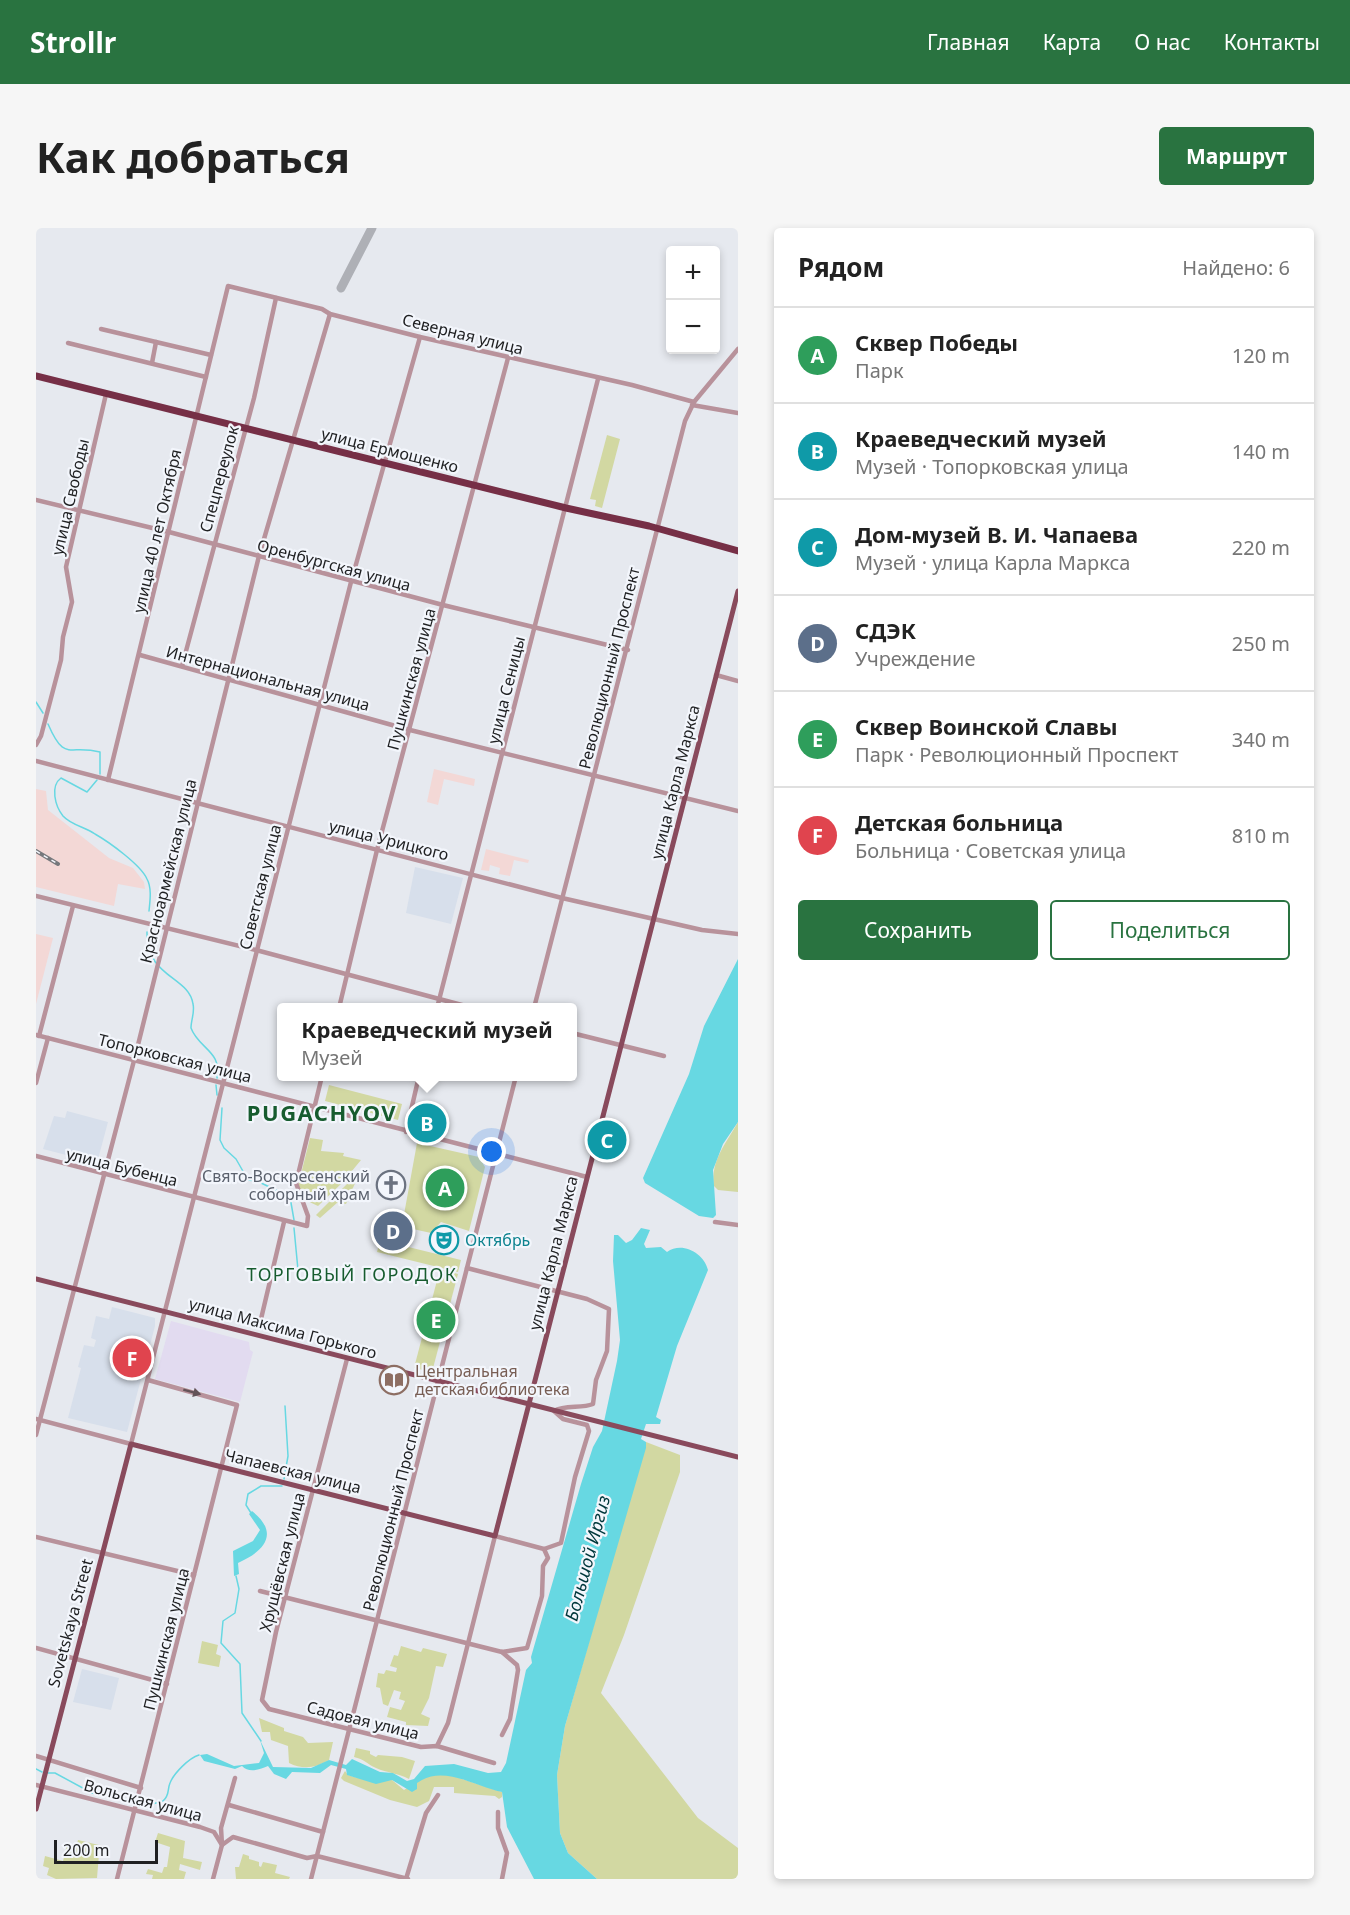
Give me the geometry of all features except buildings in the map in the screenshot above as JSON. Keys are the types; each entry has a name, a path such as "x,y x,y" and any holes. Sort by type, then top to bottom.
{"highway":[{"name":"улица Ермощенко","path":"36,376 566,508 657,528 738,551"}],"main road":[{"name":"улица Карла Маркса","path":"495,1536 738,591"},
{"name":"улица Максима Горького","path":"36,1279 738,1457"},
{"name":"Чапаевская улица","path":"131,1444 495,1536"},
{"name":"Sovetskaya Street","path":"36,1809 39,1785 49,1760 131,1444"}],"street":[{"name":"Северная улица","path":"228,286 322,309 330,314 420,338 642,387 693,404 738,413"},
{"name":"улица 40 лет Октября","path":"108,780 228,286"},
{"name":"Спецпереулок","path":"182,666 245,428 276,298"},
{"name":"Красноармейская улица","path":"36,1435 38,1419 134,1060 259,556 291,440 330,314"},
{"path":"101,329 211,355"},
{"name":"Советская улица","path":"131,1444 351,582 420,338"},
{"path":"152,363 156,342"},
{"path":"68,343 206,376"},
{"name":"Революционный Проспект","path":"535,1003 685,422 693,404 738,349"},
{"name":"Пушкинская улица","path":"340,1003 377,850 508,358"},
{"name":"улица Сеницы","path":"439,1003 598,379"},
{"name":"улица Свободы","path":"36,745 41,736 61,660 63,637 72,602 66,567 106,394"},
{"name":"Оренбургская улица","path":"36,500 169,532 351,582 628,650"},
{"name":"Интернациональная улица","path":"140,655 410,730 738,811"},
{"path":"716,675 738,681"},
{"name":"улица Урицкого","path":"36,761 562,898 721,934 738,934"},
{"path":"36,896 256,950 455,1003"},
{"path":"38,1035 73,906"},
{"path":"577,1034 664,1056"},
{"name":"Топорковская улица","path":"38,1035 587,1177"},
{"path":"36,1083 48,1038"},
{"path":"315,1106 321,1081"},
{"path":"406,1132 418,1081"},
{"name":"Революционный Проспект","path":"311,1879 515,1081"},
{"name":"улица Бубенца","path":"36,1156 284,1222 307,1226 309,1216 296,1183 315,1106"},
{"path":"261,1319 284,1222"},
{"path":"715,1222 738,1225"},
{"path":"260,1591 502,1652 527,1648 542,1596 543,1566 548,1558 544,1549 561,1543 575,1477 589,1431 587,1425 563,1419 554,1411 559,1408 590,1406 595,1400 596,1380 607,1351 609,1309 587,1299 467,1268"},
{"name":"Хрущёвская улица","path":"263,1702 262,1691 347,1359"},
{"name":"Пушкинская улица","path":"117,1879 237,1406 147,1380"},
{"name":"Чапаевская улица","path":"38,1419 131,1444"},
{"name":"Чапаевская улица","path":"495,1536 544,1549"},
{"name":"улица Карла Маркса","path":"436,1746 448,1723 495,1536"},
{"path":"36,1537 194,1575"},
{"path":"36,1648 167,1684"},
{"path":"502,1652 517,1665 518,1670 510,1719 502,1735"},
{"name":"Садовая улица","path":"263,1702 269,1709 421,1747 436,1746 494,1762"},
{"name":"Вольская улица","path":"36,1756 141,1788"},
{"path":"213,1879 222,1845 221,1828 235,1779"},
{"name":"Вольская улица","path":"39,1785 136,1807 214,1832 222,1845"},
{"path":"222,1845 233,1837 308,1858 317,1857 407,1879 426,1813 438,1795"},
{"name":"Вольская улица","path":"229,1805 323,1832"},
{"path":"498,1812 498,1828 506,1846 502,1879"}],"shaded area":[{"path":"434,769 475,779 474,786 444,779 438,805 427,802"},
{"path":"36,789 46,791 48,810 109,858 133,868 144,882 145,889 118,884 114,906 36,887"},
{"path":"486,849 529,860 528,863 514,860 510,876 499,874 500,868 490,865 489,871 481,870"},
{"path":"415,867 463,878 451,924 406,913"},
{"path":"36,934 53,938 36,1004"},
{"path":"67,1111 108,1122 97,1163 43,1149 54,1116 65,1118"},
{"path":"112,1307 155,1318 155,1326 127,1432 68,1418 81,1368 78,1367 84,1345 94,1347 96,1340 91,1338 96,1316 109,1319"},
{"path":"171,1321 249,1342 250,1350 253,1352 240,1402 155,1379"},
{"path":"82,1669 119,1678 111,1710 73,1702"}],"green space":[{"path":"607,435 620,439 602,508 595,506 596,500 590,499"},
{"path":"329,1085 402,1104 398,1120 325,1101"},
{"path":"738,1122 738,1192 718,1190 714,1186 713,1177 717,1160"},
{"path":"310,1138 323,1140 321,1151 344,1153 343,1156 361,1160 342,1183 318,1206 303,1199 298,1186"},
{"path":"417,1143 479,1157 485,1167 469,1231 441,1222 431,1233 413,1229 401,1231"},
{"path":"351,1180 356,1181 346,1204 338,1202 320,1218 316,1215"},
{"path":"380,1240 461,1260 458,1272 377,1252"},
{"path":"440,1269 458,1274 432,1372 414,1368"},
{"path":"646,1442 680,1455 680,1472 624,1635 601,1693 698,1818 738,1848 738,1879 597,1879 568,1853 560,1833 557,1775 565,1726"},
{"path":"202,1641 218,1645 216,1654 221,1656 219,1667 198,1663"},
{"path":"401,1646 421,1652 423,1648 447,1654 443,1667 436,1666 429,1698 421,1714 430,1718 428,1726 406,1725 406,1722 387,1717 390,1707 401,1710 405,1701 399,1699 401,1692 394,1690 388,1706 383,1704 380,1688 376,1687 378,1673 384,1674 386,1670 396,1672 397,1668 390,1666 394,1655 398,1656"},
{"path":"259,1718 284,1728 284,1731 303,1737 308,1743 333,1742 329,1760 309,1767 299,1767 289,1763 288,1746 271,1740 270,1732 262,1732"},
{"path":"356,1748 370,1751 370,1754 376,1757 378,1755 402,1757 415,1761 409,1779 380,1770 354,1757"},
{"path":"345,1771 348,1775 359,1778 392,1780 404,1790 428,1775 450,1775 502,1792 502,1797 499,1799 495,1796 454,1793 454,1787 434,1787 429,1801 417,1807 390,1800 344,1781 341,1778"},
{"path":"158,1833 185,1841 183,1858 202,1862 200,1870 180,1864 179,1870 186,1872 184,1879 152,1879 153,1875 146,1874 148,1869 162,1873 164,1867 167,1867 170,1847 155,1842"},
{"path":"78,1840 107,1847 105,1855 99,1854 97,1878 56,1879 47,1875 49,1868 43,1866 45,1856 63,1861 67,1845 76,1847"},
{"path":"243,1854 259,1862 261,1867 263,1862 277,1865 275,1873 290,1877 289,1879 236,1879 235,1867 239,1867"}],"water":[{"path":"738,959 738,1122 723,1144 713,1170 716,1215 713,1218 699,1216 645,1183 643,1178 689,1074 704,1026"},
{"name":"Большой Иргиз","path":"641,1228 650,1230 644,1244 646,1248 661,1247 667,1252 679,1248 692,1250 702,1258 708,1270 677,1346 656,1417 661,1420 660,1424 646,1424 641,1439 646,1442 646,1448 565,1726 557,1775 560,1833 568,1853 597,1879 534,1879 507,1827 502,1792 458,1778 437,1776 427,1778 417,1783 417,1789 412,1792 392,1780 376,1784 347,1775 346,1769 331,1765 320,1773 292,1772 286,1779 274,1774 268,1766 251,1770 242,1766 235,1769 204,1761 200,1755 207,1754 234,1766 259,1763 264,1753 260,1740 273,1767 311,1768 329,1760 346,1765 352,1759 380,1772 393,1773 407,1781 414,1779 425,1766 454,1764 488,1773 501,1772 506,1763 526,1670 532,1663 531,1657 581,1484 593,1447 602,1431 617,1361 620,1340 613,1261 614,1235 618,1235 626,1243 632,1240"},
{"path":"252,1511 266,1527 267,1535 261,1548 238,1563 239,1574 234,1576 233,1551 253,1541 260,1530 249,1514"}],"waterway":[{"path":"36,702 43,713"},
{"path":"48,724 63,748 100,752 100,774"},
{"path":"97,780 87,792 61,778 55,791 58,807 66,819 108,842 144,873 150,886 149,911"},
{"path":"147,932 153,959 190,995 193,1007 191,1028 194,1035 213,1056 218,1069 217,1078"},
{"path":"216,1085 217,1095"},
{"path":"222,1108 220,1140 224,1148 236,1159 248,1180 257,1181 290,1197 294,1220"},
{"path":"294,1228 298,1270"},
{"path":"284,1479 288,1456 285,1406"},
{"path":"251,1513 246,1505 248,1494 261,1486 282,1486"},
{"path":"236,1576 239,1589 235,1613 223,1621 221,1643 240,1664 242,1713 261,1741"},
{"path":"138,1802 149,1805 163,1801 167,1797 170,1783 175,1775 186,1763 199,1755"},
{"path":"36,1769 42,1772"},
{"path":"48,1773 55,1773 92,1793 134,1801"}],"taxiway":[{"path":"341,288 372,228"}],"railway":[{"path":"36,851 58,864"}],"place":[{"name":"Краеведческий музей","path":"427,1123"},
{"name":"Дом-музей В. И. Чапаева","path":"607,1140"},
{"name":"Свято-Воскресенский соборный храм","path":"391,1185"},
{"name":"Сквер Победы","path":"445,1188"},
{"name":"СДЭК","path":"393,1231"},
{"name":"Октябрь","path":"444,1240"},
{"name":"Сквер Воинской Славы","path":"436,1320"},
{"name":"Детская больница","path":"132,1358"},
{"name":"Центральная детская библиотека","path":"394,1380"}],"district":[{"name":"PUGACHYOV","path":"322,1112"},
{"name":"ТОРГОВЫЙ ГОРОДОК","path":"352,1274"}]}
